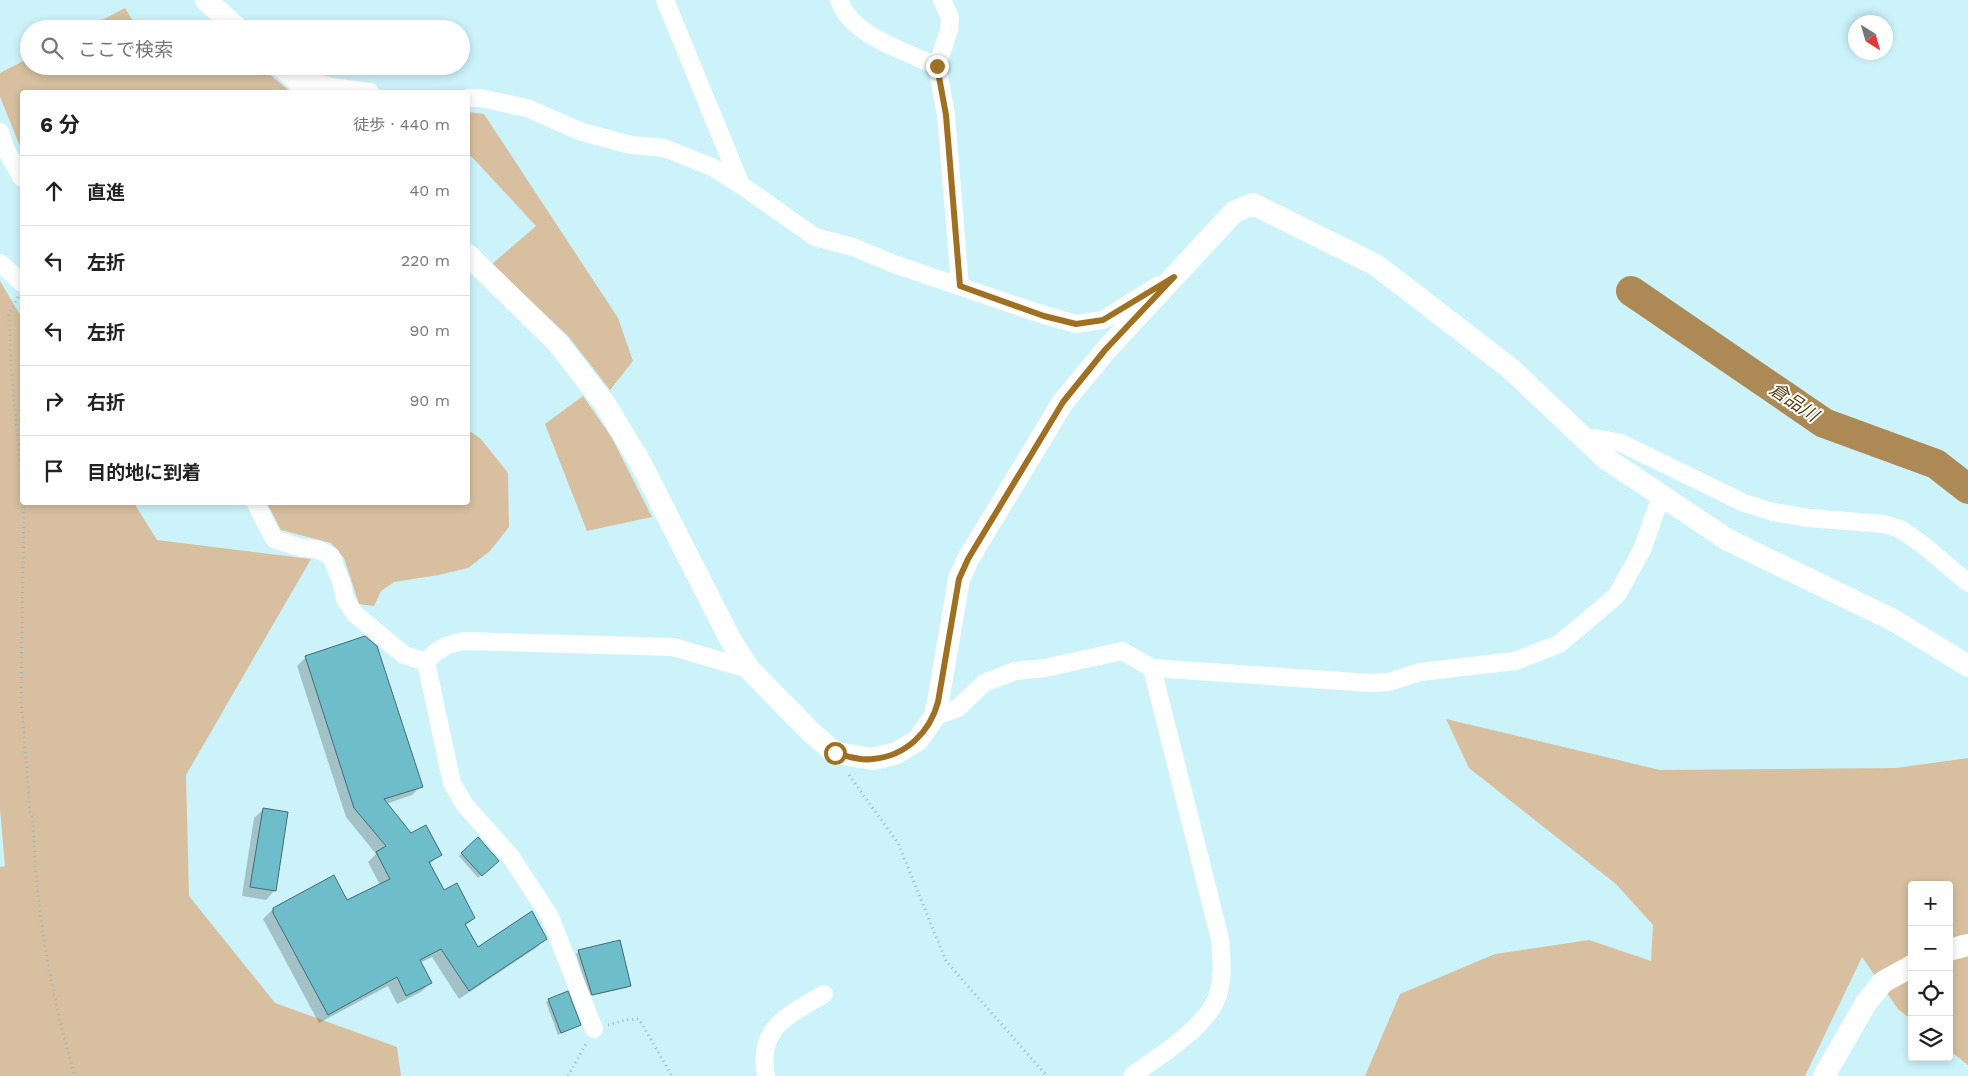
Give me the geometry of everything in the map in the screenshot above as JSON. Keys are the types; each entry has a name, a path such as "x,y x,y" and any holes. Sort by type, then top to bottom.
{"street":[{"path":"206,0 228,20"},
{"path":"665,0 741,185"},
{"path":"839,0 842,9 861,30 937,66"},
{"path":"942,0 950,17 949,30 937,66 946,115 960,286"},
{"path":"291,75 308,90"},
{"path":"299,75 331,87 354,90"},
{"path":"470,98 480,98 527,108 582,132 631,145 664,148 712,167 741,185 814,237 852,247 894,264 1044,316 1076,324 1103,320 1174,277"},
{"path":"0,132 6,150 20,174"},
{"path":"470,258 557,342 605,404 640,462 729,637 749,669 811,732 835,753 873,759 897,752 918,740 935,716 959,579 968,559 1063,402 1105,350 1234,212 1253,204 1376,265 1511,369 1605,458 1728,540 1895,621 1968,666"},
{"path":"0,263 20,281"},
{"path":"1588,442 1595,438 1621,443 1744,503 1772,512 1809,518 1884,524 1900,530 1922,544 1968,583"},
{"path":"935,716 958,708 984,683 1015,671 1044,668 1122,650 1152,668 1370,683 1389,682 1420,672 1515,661 1558,644 1617,595 1642,550 1661,496"},
{"path":"257,505 274,539 301,548 316,549 331,556 342,584 345,599 355,614 404,655 426,662"},
{"path":"594,1029 550,917 510,857 464,804 452,783 426,662 435,650 452,643 464,641 672,647 749,669"},
{"path":"1132,1076 1177,1043 1205,1016 1215,1003 1221,980 1222,960 1220,939 1152,668"},
{"path":"1953,949 1968,945"},
{"path":"1824,1076 1866,1003 1883,982 1908,968"},
{"path":"766,1076 763,1059 769,1036 778,1023 824,994"}],"path":[{"path":"20,292 9,314 11,366 20,462"},
{"path":"24,505 20,698 30,812 33,818 34,858 45,948 63,1036 75,1076"},
{"path":"835,753 898,843 946,961 1047,1076"},
{"path":"568,1076 594,1029 625,1020 639,1019 672,1076"}],"shaded area":[{"path":"125,8 132,20 102,20"},
{"path":"20,63 20,75 270,75 289,90 20,90 20,146 0,97 0,73"},
{"path":"470,112 484,114 618,318 633,361 610,390 569,337 492,264 536,226 471,156"},
{"path":"0,281 20,315 20,505 135,505 157,540 311,559 186,775 189,896 275,1003 397,1047 401,1076 0,1076 0,867 5,866 0,809"},
{"path":"583,396 612,438 652,517 587,531 545,424"},
{"path":"470,431 481,439 508,473 509,527 490,551 468,568 394,582 381,591 374,606 359,604 344,558 331,543 281,530 268,505 470,505"},
{"path":"1446,719 1660,770 1896,768 1968,758 1968,1065 1953,1053 1953,881 1908,881 1908,1017 1898,1009 1862,957 1805,1076 1365,1076 1400,994 1495,954 1589,940 1651,961 1653,925 1616,884 1469,768"}],"building":[{"path":"365,636 377,646 423,787 384,799 411,833 426,825 442,855 429,862 444,890 457,883 475,918 465,924 478,947 532,911 547,939 469,991 441,949 420,960 432,983 406,996 397,977 328,1015 273,913 273,908 334,875 347,900 390,879 376,852 386,846 354,808 305,656"},
{"path":"263,808 288,812 276,891 250,887"},
{"path":"478,837 499,861 482,876 461,853"},
{"path":"620,940 631,986 592,995 578,950"},
{"path":"568,991 581,1025 561,1033 548,999"}],"waterway":[{"name":"倉品川","path":"1631,291 1824,423 1936,464 1968,489"}],"route":[{"path":"835,753 853,758 873,759 897,752 918,740 935,716 954,601 959,579 968,559 1063,402 1105,350 1174,277 1103,320 1076,324 1044,316 960,286 946,115 937,66"}]}
